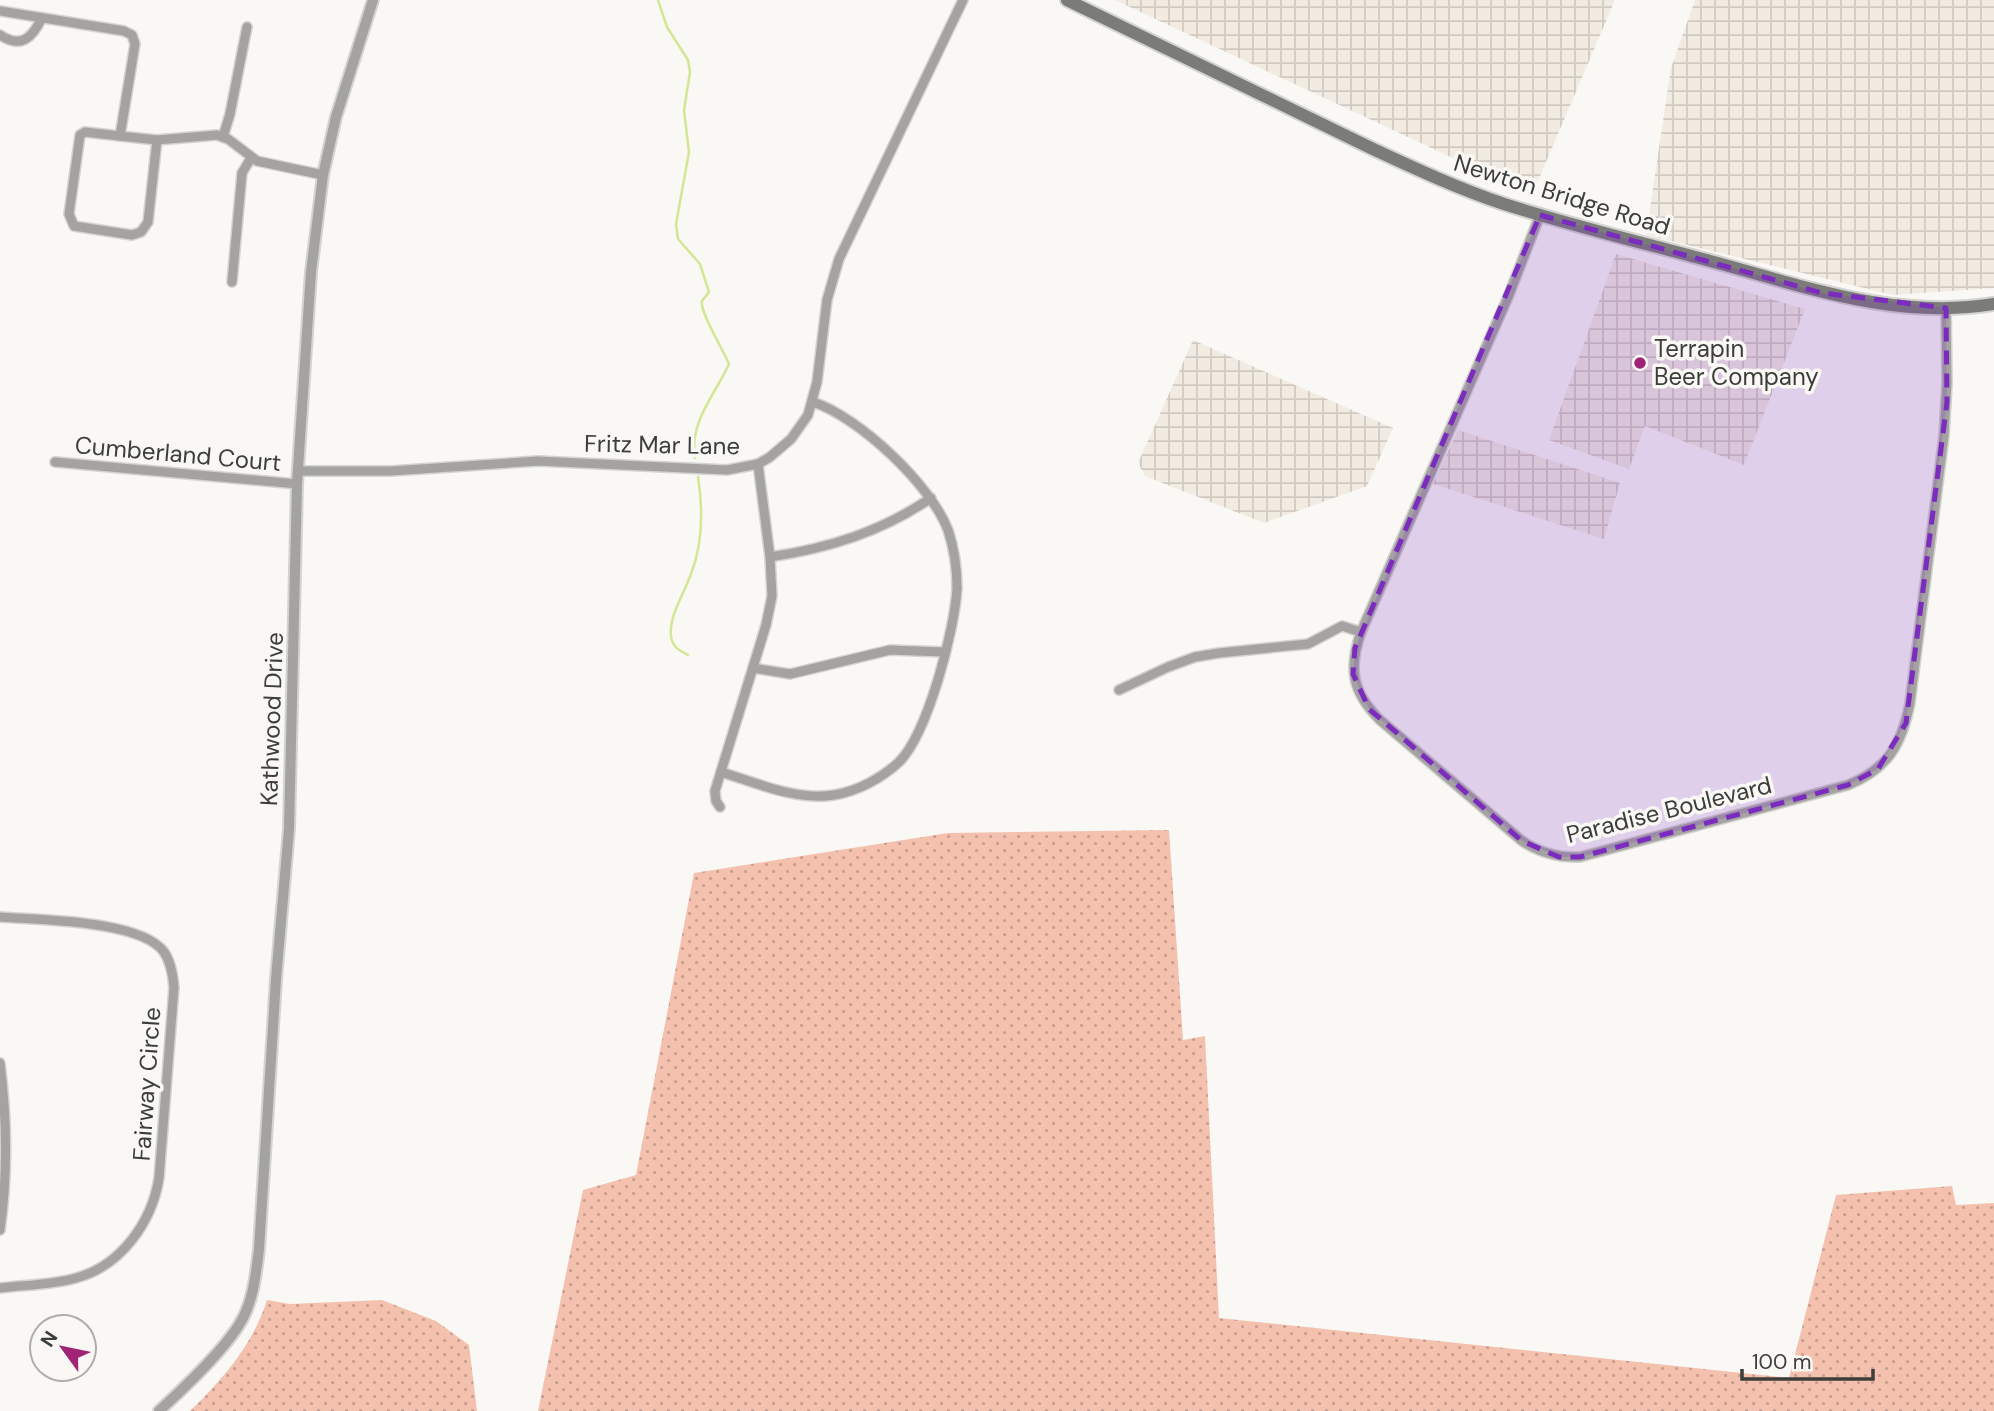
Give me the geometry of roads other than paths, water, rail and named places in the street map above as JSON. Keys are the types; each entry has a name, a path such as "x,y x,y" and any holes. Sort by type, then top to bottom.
{"main road":[{"name":"Newton Bridge Road","path":"1067,0 1422,172 1503,203 1822,293 1896,306 1945,308 1994,304"}],"street":[{"name":"Kathwood Drive","path":"159,1411 219,1351 244,1318 255,1284 289,829 297,484 306,334 323,175 345,82 373,0"},
{"name":"Fritz Mar Lane","path":"298,471 391,471 538,461 727,470 758,464 770,457 791,439 808,415 813,402 827,300 839,259 963,0"},
{"path":"0,11 124,31 132,35 135,44 120,136"},
{"path":"0,35 14,42 30,39 42,19"},
{"path":"223,137 247,27"},
{"path":"157,140 148,222 141,232 132,235 74,226 69,214 80,135 85,132 157,140 211,135 223,137 251,158 264,163 323,175"},
{"path":"232,282 243,173 251,158"},
{"name":"Paradise Boulevard","path":"1540,215 1502,311 1361,632 1355,648 1353,674 1356,688 1369,709 1522,841 1559,857 1580,857 1864,779 1878,769 1899,741 1910,703 1944,436 1947,383 1945,308"},
{"path":"721,772 803,795 833,795 864,785 900,761 918,735 926,718 944,652 954,608 956,566 948,530 931,498 914,476 837,412 813,402"},
{"name":"Cumberland Court","path":"55,462 297,484"},
{"path":"720,807 715,791 772,596 770,557 758,464"},
{"path":"770,557 809,551 858,537 909,513 931,498"},
{"path":"1119,690 1195,657 1308,644 1342,626 1361,632"},
{"path":"753,668 790,674 890,650 944,652"},
{"name":"Fairway Circle","path":"0,916 114,928 137,933 156,943 163,951 170,964 174,988 159,1178 153,1205 147,1216 121,1252 92,1272 57,1282 0,1288"},
{"path":"0,1063 6,1152 0,1230"}],"waterway":[{"path":"658,0 667,27 688,60 690,72 684,110 689,152 676,224 678,239 700,264 709,292 702,301 702,306 729,364 699,421 694,445 695,458"},
{"path":"688,655 673,643 671,628 698,550 701,514 698,477"}],"place":[{"name":"Terrapin Beer Company","path":"1640,363"}]}
